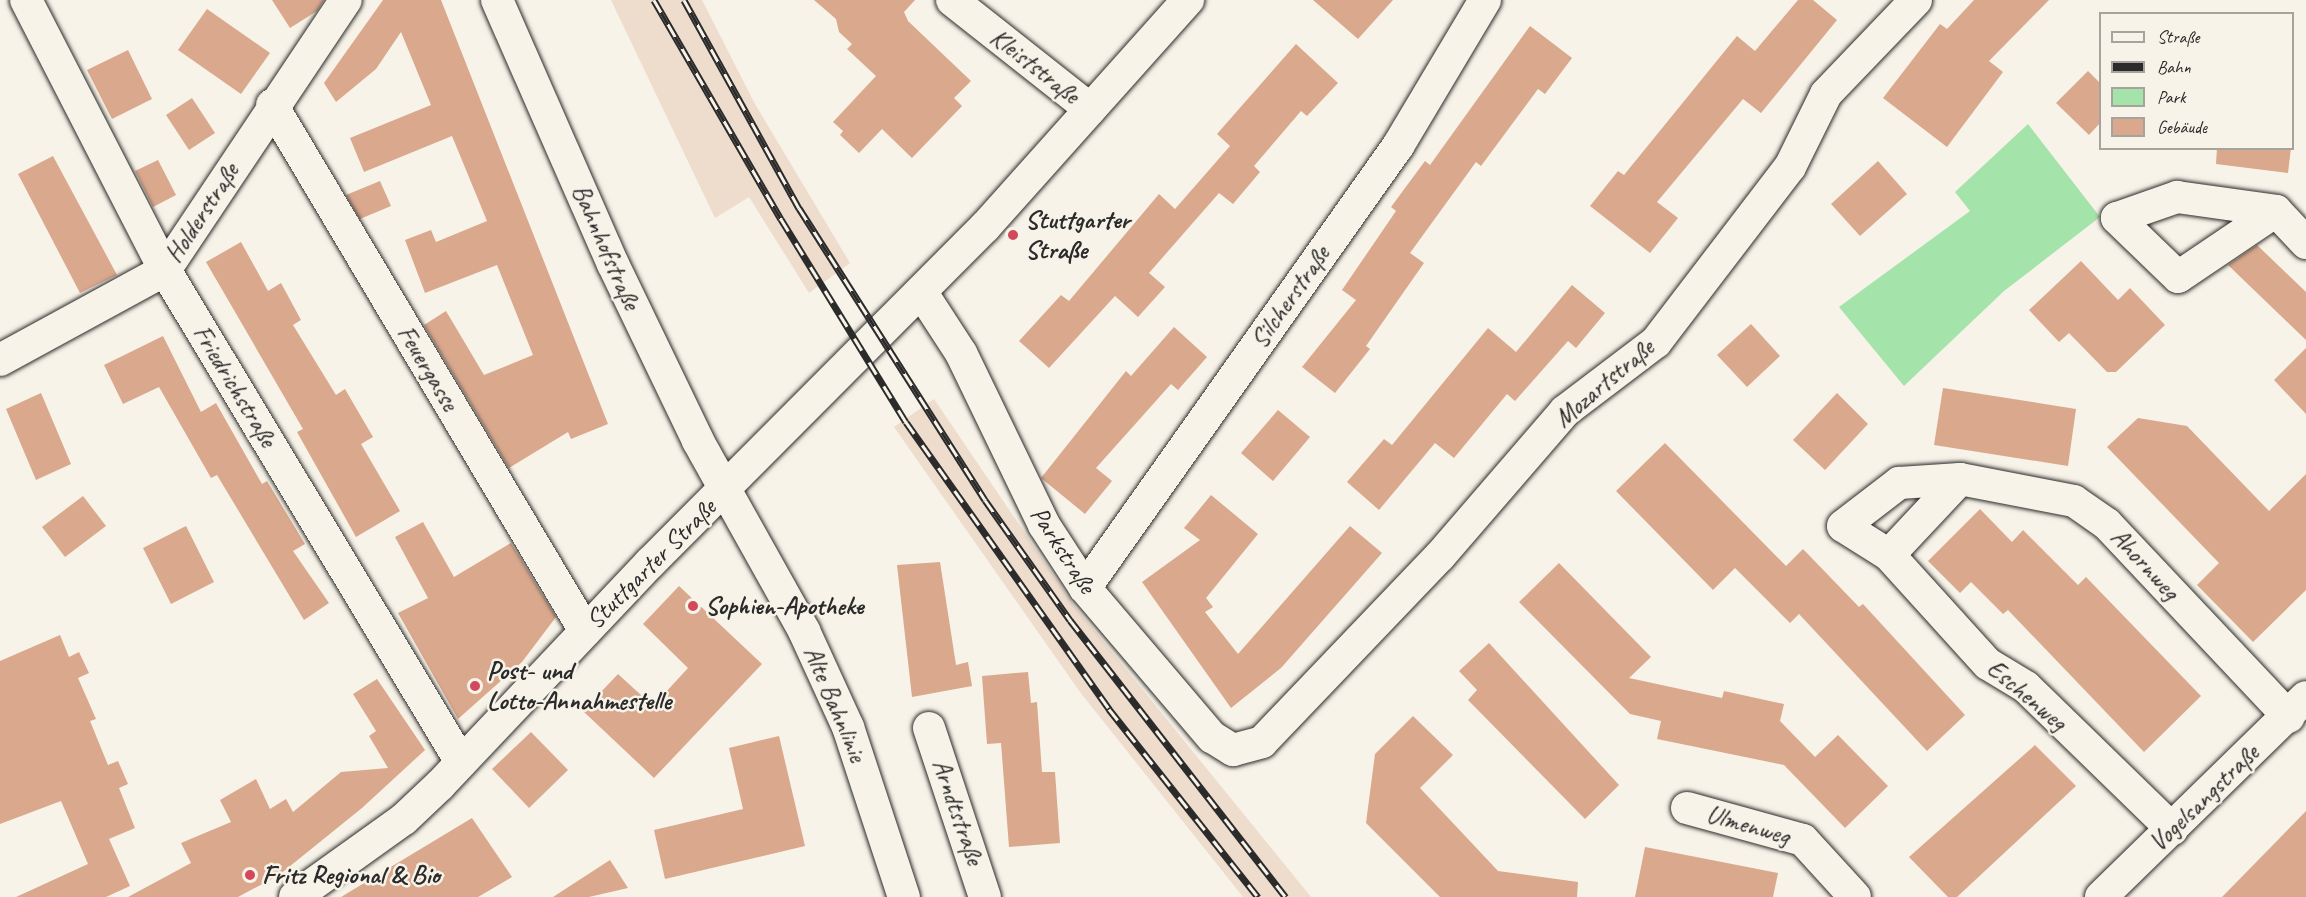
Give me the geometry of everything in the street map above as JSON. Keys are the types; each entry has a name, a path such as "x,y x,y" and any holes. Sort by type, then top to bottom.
{"street":[{"name":"Friedrichstraße","path":"26,0 165,270 461,762"},
{"name":"Holderstraße","path":"0,360 165,270 272,105 346,0"},
{"name":"Bahnhofstraße","path":"497,0 613,264 725,489"},
{"name":"Kleiststraße","path":"952,0 1090,109"},
{"name":"Stuttgarter Straße","path":"295,897 404,819 461,762 585,631 922,293 1188,0"},
{"name":"Silcherstraße","path":"1084,588 1398,146 1485,0"},
{"name":"Mozartstraße","path":"1262,742 1440,556 1565,411 1656,342 1790,167 1826,94 1916,0"},
{"name":"Feuergasse","path":"272,105 585,631"},
{"path":"2276,211 2306,243"},
{"name":"Parkstraße","path":"922,293 961,353 1044,525 1084,588 1212,737 1233,750 1262,742"},
{"path":"1888,555 1960,479"},
{"name":"Ahornweg","path":"1888,555 1842,526 1899,483 1960,479 2074,501 2108,524 2297,707"},
{"name":"Alte Bahnlinie","path":"725,489 804,631 848,727 904,897"},
{"name":"Eschenweg","path":"1888,555 1988,664 2026,687 2172,830"},
{"name":"Vogelsangstraße","path":"2111,894 2172,830 2297,707"},
{"name":"Arndtstraße","path":"929,728 985,897"},
{"name":"Ulmenweg","path":"1688,808 1803,840 1855,897"}],"shaded area":[{"path":"611,0 702,0 755,104 850,263 809,293 749,197 715,218"},
{"path":"934,399 1073,604 1311,897 1243,897 1080,692 894,427"}],"green space":[{"path":"2028,124 2100,217 2004,291 1904,386 1839,307 1970,211 1955,192"}],"building":[{"path":"272,0 324,0 317,11 290,28"},
{"path":"383,0 441,0 608,424 571,439 568,432 509,468 424,325 446,311 484,375 533,355 497,265 425,293 405,240 431,230 436,242 487,221 452,136 364,172 350,138 431,105 401,32 376,69 336,102 324,83"},
{"path":"814,0 915,0 904,12 908,21 971,81 954,98 962,106 912,158 882,129 859,153 840,135 843,131 833,122 876,76 847,49 852,44 839,32 836,19"},
{"path":"1313,0 1393,0 1358,39"},
{"path":"1798,0 1813,0 1837,20 1761,113 1743,99 1657,202 1678,218 1650,253 1590,206 1618,171 1624,175 1737,36 1755,51"},
{"path":"1974,0 2049,0 1989,61 2003,72 1947,147 1883,98 1940,24 1947,29"},
{"path":"207,9 270,53 241,94 178,50"},
{"path":"1530,26 1572,58 1545,94 1538,89 1481,166 1476,162 1410,253 1424,263 1366,346 1370,349 1335,393 1302,367 1356,300 1342,290 1396,211 1391,207 1425,161 1430,165"},
{"path":"1296,44 1338,83 1307,116 1301,111 1254,166 1260,172 1233,204 1219,193 1149,273 1165,287 1138,317 1115,296 1049,368 1019,341 1061,295 1069,301 1159,194 1175,209 1230,146 1217,134"},
{"path":"128,50 152,99 112,119 87,70"},
{"path":"2088,71 2099,82 2099,124 2089,135 2056,103"},
{"path":"192,98 215,133 189,150 166,115"},
{"path":"2217,150 2291,150 2288,173 2216,164"},
{"path":"53,156 117,275 80,293 18,174"},
{"path":"158,160 176,195 153,207 135,171"},
{"path":"1878,161 1907,194 1860,236 1831,204"},
{"path":"380,181 391,206 360,219 346,195"},
{"path":"241,242 268,291 281,283 301,320 293,325 336,395 345,389 373,437 361,444 400,511 356,537 297,432 303,429 206,262"},
{"path":"2257,245 2306,292 2306,340 2228,265"},
{"path":"2081,261 2118,300 2130,288 2165,325 2116,372 2107,372 2069,333 2059,342 2029,310"},
{"path":"1572,285 1605,313 1576,348 1568,341 1515,401 1507,394 1454,458 1435,443 1379,510 1347,482 1384,439 1392,445 1488,328 1516,352"},
{"path":"1751,324 1780,356 1747,387 1717,355"},
{"path":"1174,327 1207,357 1178,390 1171,384 1096,468 1112,481 1085,514 1041,478 1126,371 1131,376"},
{"path":"163,336 201,412 216,403 262,484 267,481 305,544 293,551 329,603 304,620 217,475 211,478 159,387 123,404 104,365"},
{"path":"2306,348 2306,414 2274,380"},
{"path":"1943,388 2076,409 2068,466 1934,445"},
{"path":"41,393 71,464 36,480 6,409"},
{"path":"1837,393 1868,424 1825,470 1793,440"},
{"path":"1278,410 1310,437 1273,481 1241,453"},
{"path":"2138,418 2187,426 2269,511 2306,474 2306,590 2253,642 2197,585 2219,563 2107,447"},
{"path":"1665,443 1786,566 1803,549 1859,607 1863,604 1965,715 1927,751 1799,614 1790,623 1735,568 1713,590 1616,491"},
{"path":"1211,495 1258,534 1206,598 1213,607 1205,612 1238,654 1350,526 1382,553 1281,668 1231,708 1142,582 1200,540 1184,528"},
{"path":"83,496 106,526 65,557 42,527"},
{"path":"1980,509 2012,542 2023,530 2078,585 2086,577 2201,696 2144,752 2008,610 2003,614 1971,582 1960,593 1928,561"},
{"path":"423,522 454,577 511,543 556,617 522,662 458,719 398,613 428,598 395,537"},
{"path":"186,526 214,582 171,604 143,548"},
{"path":"940,562 956,665 968,662 972,686 912,697 897,565"},
{"path":"1559,563 1651,657 1629,678 1722,698 1724,691 1784,704 1780,721 1815,757 1838,735 1888,786 1845,828 1784,765 1657,739 1661,721 1630,714 1519,602"},
{"path":"679,586 762,664 654,778 583,711 618,674 653,706 688,668 643,624"},
{"path":"60,635 69,657 79,652 89,673 78,678 96,719 90,721 108,765 118,761 128,784 119,788 135,828 109,839 130,886 106,897 16,897 88,864 61,801 0,824 0,661"},
{"path":"1489,643 1619,785 1585,819 1468,700 1477,690 1459,671"},
{"path":"1028,672 1031,703 1037,702 1042,772 1055,772 1060,843 1009,847 1001,743 987,744 982,676"},
{"path":"377,679 425,750 362,808 279,875 238,897 128,897 191,863 181,843 231,822 220,800 256,779 270,809 286,799 293,812 341,772 388,768 369,736 376,731 353,694"},
{"path":"1413,716 1453,755 1420,788 1498,871 1578,882 1577,897 1440,897 1366,823 1375,754"},
{"path":"531,732 568,770 529,808 492,769"},
{"path":"779,736 805,846 665,879 654,830 743,809 729,748"},
{"path":"2035,745 2076,786 1957,897 1948,897 1909,857"},
{"path":"2306,811 2306,897 2222,897 2271,847"},
{"path":"472,818 512,877 478,897 341,897"},
{"path":"1645,847 1778,873 1773,897 1635,897"},
{"path":"610,860 628,888 589,897 553,897"}],"railway":[{"path":"654,0 781,219 906,422 1109,709 1258,897"},
{"path":"684,0 799,208 985,500 1070,620 1286,897"}],"place":[{"name":"Stuttgarter Straße","path":"1013,235"},
{"name":"Sophien-Apotheke","path":"693,606"},
{"name":"Post- und Lotto-Annahmestelle","path":"475,686"},
{"name":"Fritz Regional & Bio","path":"250,875"}]}
